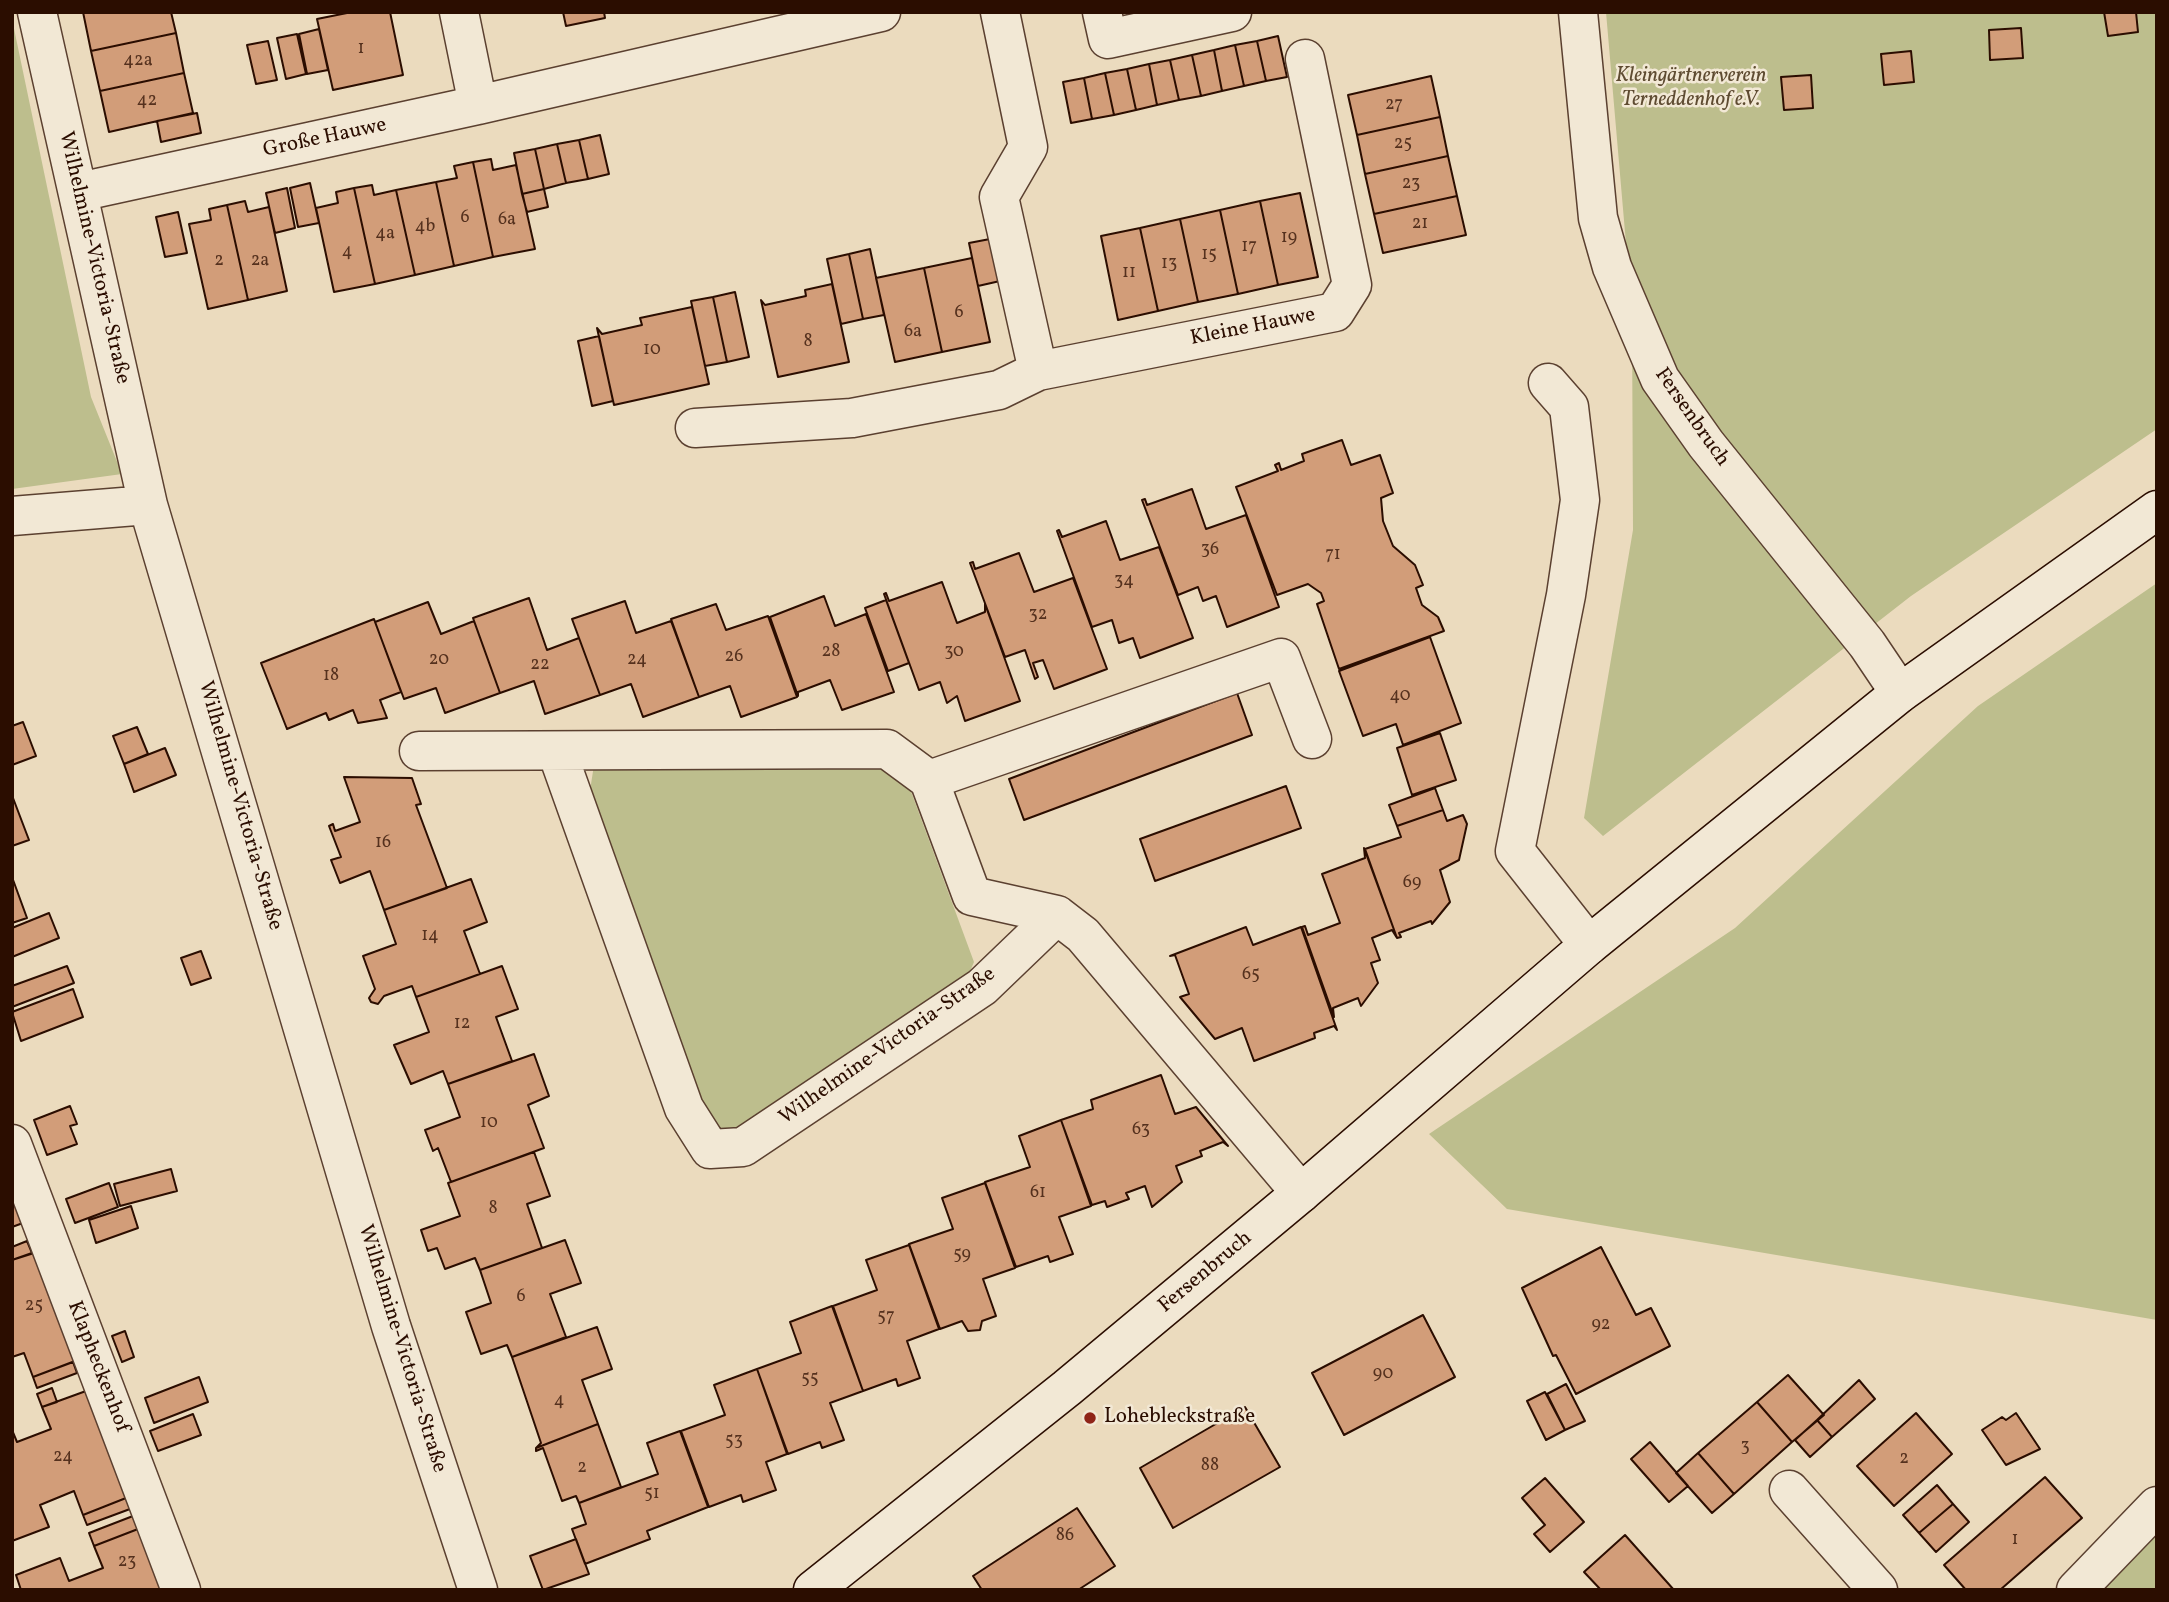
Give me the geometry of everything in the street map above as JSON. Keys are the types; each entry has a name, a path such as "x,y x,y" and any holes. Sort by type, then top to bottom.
{"street":[{"name":"Wilhelmine-Victoria-Straße","path":"37,12 148,505 391,1326 478,1590"},
{"path":"459,12 478,105"},
{"name":"Große Hauwe","path":"79,192 478,105 881,12"},
{"path":"1000,12 1028,147 999,197 1038,371"},
{"path":"1102,12 1108,39 1232,12"},
{"name":"Fersenbruch","path":"1578,12 1598,218 1612,267 1660,379 1706,444 1867,645 1900,693"},
{"name":"Kleine Hauwe","path":"695,428 852,418 999,390 1038,371 1335,312 1352,285 1305,60"},
{"path":"1548,383 1569,407 1580,500 1566,595 1515,851 1589,945"},
{"path":"12,516 148,505"},
{"name":"Fersenbruch","path":"813,1590 1067,1388 1301,1194 1589,945 1900,693 2157,510"},
{"path":"929,780 1281,658 1312,739"},
{"path":"419,751 887,749 929,780 972,895 1057,915 1083,935 1301,1194"},
{"name":"Wilhelmine-Victoria-Straße","path":"557,752 684,1108 710,1149 743,1147 982,987 1057,915"},
{"name":"Klapheckenhof","path":"12,1144 181,1590"},
{"path":"1789,1490 1878,1590"},
{"path":"2076,1590 2157,1506"}],"green space":[{"name":"Kleingärtnerverein Terneddenhof e.V.","path":"1606,12 2157,12 2157,429 1911,596 1603,836 1584,818 1633,530 1632,313"},
{"path":"12,19 91,397 122,474 12,489"},
{"path":"2157,583 2157,1320 1507,1209 1429,1134 1735,928 1978,706"},
{"path":"877,764 909,786 974,962 965,983 738,1137 713,1132 588,803 594,765"},
{"path":"2157,1525 2157,1590 2098,1590"}],"building":[{"path":"83,12 171,12 176,33 91,51"},
{"path":"352,12 390,12 403,75 333,90 317,19"},
{"path":"563,12 604,12 605,18 566,26"},
{"path":"2104,12 2136,12 2138,32 2108,36"},
{"path":"2021,28 2023,58 1990,60 1989,30"},
{"path":"319,29 328,70 307,74 299,34"},
{"path":"176,33 184,73 100,91 91,51"},
{"path":"297,34 306,74 286,79 277,38"},
{"path":"1278,36 1287,77 1266,81 1257,41"},
{"path":"268,41 277,80 256,84 247,45"},
{"path":"1257,41 1266,81 1244,86 1235,45"},
{"path":"1235,45 1244,86 1222,91 1214,50"},
{"path":"1214,50 1222,91 1201,96 1192,55"},
{"path":"1911,51 1914,82 1884,85 1881,54"},
{"path":"1192,55 1201,96 1179,100 1170,60"},
{"path":"1170,60 1179,100 1157,105 1149,64"},
{"path":"1149,64 1157,105 1136,110 1127,69"},
{"path":"1127,69 1136,110 1114,115 1105,73"},
{"path":"184,73 193,113 109,132 100,91"},
{"path":"1105,73 1114,115 1092,119 1084,78"},
{"path":"1811,75 1813,108 1784,110 1781,77"},
{"path":"1431,76 1440,117 1357,135 1348,95"},
{"path":"1084,78 1092,119 1071,123 1063,82"},
{"path":"197,113 201,133 161,142 157,121"},
{"path":"1440,117 1448,156 1365,174 1357,135"},
{"path":"600,135 609,174 588,179 579,140"},
{"path":"579,140 588,179 566,183 557,144"},
{"path":"557,144 566,183 544,189 535,149"},
{"path":"535,149 544,189 522,194 514,153"},
{"path":"1448,156 1457,196 1374,214 1365,174"},
{"path":"491,159 493,170 516,165 535,249 493,257 473,162"},
{"path":"473,162 493,257 454,266 436,182 457,178 454,166"},
{"path":"436,182 454,266 415,275 396,190"},
{"path":"310,183 319,223 298,227 290,188"},
{"path":"372,185 374,195 396,190 415,275 375,284 354,188"},
{"path":"287,188 295,228 275,233 266,193"},
{"path":"354,188 375,284 334,292 316,208 338,203 336,192"},
{"path":"544,189 548,207 527,212 522,194"},
{"path":"1300,193 1318,277 1278,285 1260,201"},
{"path":"1457,196 1466,235 1383,253 1374,214"},
{"path":"245,201 248,212 269,207 287,291 248,300 227,205"},
{"path":"1260,201 1278,285 1238,294 1220,210"},
{"path":"227,205 248,300 208,309 189,224 211,220 209,209"},
{"path":"1220,210 1238,294 1198,302 1180,219"},
{"path":"178,212 187,253 165,257 156,217"},
{"path":"1180,219 1198,302 1158,311 1140,228"},
{"path":"1140,228 1158,311 1118,320 1101,236"},
{"path":"990,239 1000,281 978,286 969,243"},
{"path":"870,249 884,315 863,319 849,254"},
{"path":"849,254 863,319 841,324 827,259"},
{"path":"972,258 990,342 942,352 924,268"},
{"path":"924,268 942,352 895,362 876,278"},
{"path":"832,284 849,362 778,377 761,300 765,305 806,296 805,290"},
{"path":"735,292 749,357 727,362 713,297"},
{"path":"713,297 727,362 705,366 691,301"},
{"path":"692,307 709,384 614,405 597,328 602,334 642,325 640,318"},
{"path":"599,336 613,401 592,406 578,341"},
{"path":"1342,440 1351,465 1380,455 1393,493 1381,498 1383,521 1393,546 1415,565 1423,585 1416,588 1422,605 1438,617 1444,631 1339,669 1317,604 1324,601 1321,593 1308,584 1277,595 1236,487 1278,471 1275,465 1279,463 1281,470 1304,461 1302,454"},
{"path":"1192,489 1206,529 1246,515 1279,607 1227,627 1216,596 1203,601 1198,587 1178,595 1142,500 1145,499 1147,505"},
{"path":"1106,521 1120,560 1159,547 1193,638 1140,658 1133,638 1119,643 1112,620 1092,627 1057,531 1059,530 1062,537"},
{"path":"1019,553 1034,592 1073,578 1107,669 1054,689 1043,660 1033,663 1038,677 1035,679 1025,650 1005,657 970,563 973,562 975,569"},
{"path":"942,582 957,623 985,612 985,604 1020,701 965,721 957,696 947,703 940,682 919,690 884,594 886,593 889,601"},
{"path":"824,596 835,626 866,614 894,692 842,710 830,680 798,692 798,696 770,617"},
{"path":"529,598 547,650 579,638 600,695 545,714 534,681 500,693 473,618"},
{"path":"886,600 909,663 888,671 865,608"},
{"path":"625,601 636,633 671,621 699,697 643,717 631,684 600,695 572,619"},
{"path":"428,602 441,634 474,621 500,693 445,713 436,688 404,699 375,622"},
{"path":"716,604 726,630 768,616 797,697 741,717 730,686 699,697 671,619"},
{"path":"374,619 401,692 380,700 387,718 358,723 353,710 329,720 326,713 287,729 261,663"},
{"path":"1430,637 1461,723 1403,745 1396,724 1363,736 1339,671"},
{"path":"1237,693 1252,735 1024,820 1009,779"},
{"path":"23,722 36,756 12,765 12,726"},
{"path":"137,727 148,754 124,764 113,736"},
{"path":"1440,733 1456,780 1412,795 1397,748"},
{"path":"165,748 176,775 134,792 124,764"},
{"path":"344,777 412,778 421,804 416,805 447,888 384,910 370,871 340,883 331,860 341,857 329,826 333,824 335,831 360,822"},
{"path":"1286,786 1301,828 1155,881 1140,839"},
{"path":"1435,788 1443,810 1397,826 1389,805"},
{"path":"12,799 29,840 12,846"},
{"path":"1443,810 1447,821 1463,815 1467,824 1459,860 1440,870 1450,902 1432,924 1431,921 1399,933 1401,937 1397,938 1365,849 1401,837 1397,826"},
{"path":"1364,848 1397,938 1392,930 1372,938 1380,960 1371,963 1378,983 1361,1006 1358,998 1333,1008 1334,1017 1302,927 1305,926 1308,935 1340,923 1322,874 1365,858"},
{"path":"12,877 27,918 12,923"},
{"path":"471,879 487,922 464,931 480,974 416,997 412,986 384,996 378,1004 371,1002 369,998 375,989 363,956 396,944 384,910"},
{"path":"49,913 59,938 12,957 12,928"},
{"path":"1246,927 1253,945 1301,927 1337,1030 1334,1026 1314,1033 1315,1038 1254,1061 1242,1028 1215,1039 1180,997 1189,994 1175,955 1170,956"},
{"path":"201,951 211,978 191,985 181,958"},
{"path":"67,966 74,983 12,1007 12,986"},
{"path":"502,966 518,1009 496,1017 512,1061 448,1084 443,1071 411,1084 394,1045 429,1032 416,997"},
{"path":"73,989 83,1017 21,1041 12,1012"},
{"path":"534,1054 549,1096 528,1105 544,1148 451,1182 438,1148 433,1151 425,1130 460,1117 448,1084"},
{"path":"1161,1075 1175,1114 1196,1107 1228,1146 1223,1142 1200,1151 1202,1156 1176,1166 1182,1182 1152,1207 1145,1186 1126,1193 1129,1199 1107,1207 1105,1201 1092,1205 1061,1120 1093,1109 1091,1100"},
{"path":"70,1106 77,1124 70,1126 77,1144 47,1155 34,1120"},
{"path":"1061,1120 1091,1206 1059,1217 1073,1254 1050,1262 1048,1256 1016,1267 985,1182 1030,1167 1019,1136"},
{"path":"534,1152 550,1196 527,1204 542,1248 480,1270 475,1258 445,1269 437,1248 428,1251 421,1230 460,1216 448,1183"},
{"path":"171,1169 177,1191 120,1206 114,1184"},
{"path":"109,1183 118,1207 75,1223 66,1199"},
{"path":"985,1183 1015,1268 983,1279 996,1316 982,1321 980,1330 968,1331 962,1321 940,1329 909,1244 953,1229 942,1198"},
{"path":"12,1189 23,1223 12,1227"},
{"path":"131,1206 138,1228 96,1243 89,1220"},
{"path":"565,1240 581,1283 550,1294 566,1337 512,1357 507,1345 481,1354 466,1312 491,1303 480,1270"},
{"path":"27,1241 32,1253 12,1260 12,1247"},
{"path":"909,1245 939,1329 907,1341 920,1378 898,1386 896,1379 863,1391 833,1306 877,1290 866,1260"},
{"path":"1601,1247 1636,1315 1651,1308 1670,1346 1576,1394 1556,1355 1553,1356 1522,1288"},
{"path":"34,1253 75,1361 33,1377 24,1353 12,1357 12,1260"},
{"path":"832,1306 863,1391 830,1403 844,1440 822,1448 820,1442 788,1454 757,1369 801,1353 790,1322"},
{"path":"1423,1315 1455,1377 1344,1435 1312,1373"},
{"path":"597,1327 612,1369 582,1380 598,1424 536,1448 541,1443 512,1357"},
{"path":"125,1331 134,1357 122,1362 112,1336"},
{"path":"73,1362 77,1373 37,1388 33,1377"},
{"path":"757,1369 787,1454 766,1462 776,1490 743,1502 741,1495 709,1507 681,1431 725,1415 714,1385"},
{"path":"1788,1375 1824,1415 1792,1442 1757,1402"},
{"path":"199,1377 208,1402 154,1423 145,1398"},
{"path":"1859,1380 1875,1399 1832,1437 1817,1420"},
{"path":"1566,1384 1585,1421 1565,1430 1547,1394"},
{"path":"52,1388 57,1402 42,1407 37,1394"},
{"path":"86,1391 126,1498 83,1515 74,1491 40,1505 49,1527 12,1541 12,1430 17,1442 51,1429 42,1407"},
{"path":"1545,1392 1565,1430 1546,1440 1527,1401"},
{"path":"1757,1402 1792,1442 1734,1494 1698,1453"},
{"path":"1245,1407 1280,1467 1173,1528 1140,1468"},
{"path":"1916,1413 1952,1454 1894,1506 1857,1466"},
{"path":"2016,1413 2040,1449 2006,1465 1982,1430 2002,1417 2006,1420"},
{"path":"193,1414 201,1435 158,1451 150,1431"},
{"path":"1817,1420 1832,1437 1810,1457 1795,1440"},
{"path":"598,1424 621,1487 579,1503 576,1496 562,1501 543,1448 536,1451 536,1448"},
{"path":"680,1431 708,1507 647,1531 650,1539 585,1564 572,1529 586,1524 579,1503 658,1474 647,1443"},
{"path":"1650,1442 1688,1486 1669,1502 1631,1459"},
{"path":"1698,1453 1734,1494 1712,1513 1676,1473"},
{"path":"2045,1477 2082,1518 2000,1590 1966,1590 1944,1565"},
{"path":"1545,1478 1584,1522 1550,1552 1534,1534 1545,1525 1522,1498"},
{"path":"1937,1485 1953,1504 1919,1533 1903,1515"},
{"path":"126,1498 130,1509 87,1525 83,1515"},
{"path":"1953,1504 1969,1522 1936,1552 1919,1533"},
{"path":"1077,1508 1115,1566 1078,1590 982,1590 973,1576"},
{"path":"133,1516 138,1529 94,1546 89,1533"},
{"path":"138,1529 163,1590 21,1590 16,1575 60,1558 69,1581 103,1568 94,1546"},
{"path":"1625,1535 1674,1590 1601,1590 1584,1572"},
{"path":"576,1539 589,1574 543,1590 530,1556"}],"place":[{"name":"Lohebleckstraße","path":"1090,1418"}]}
